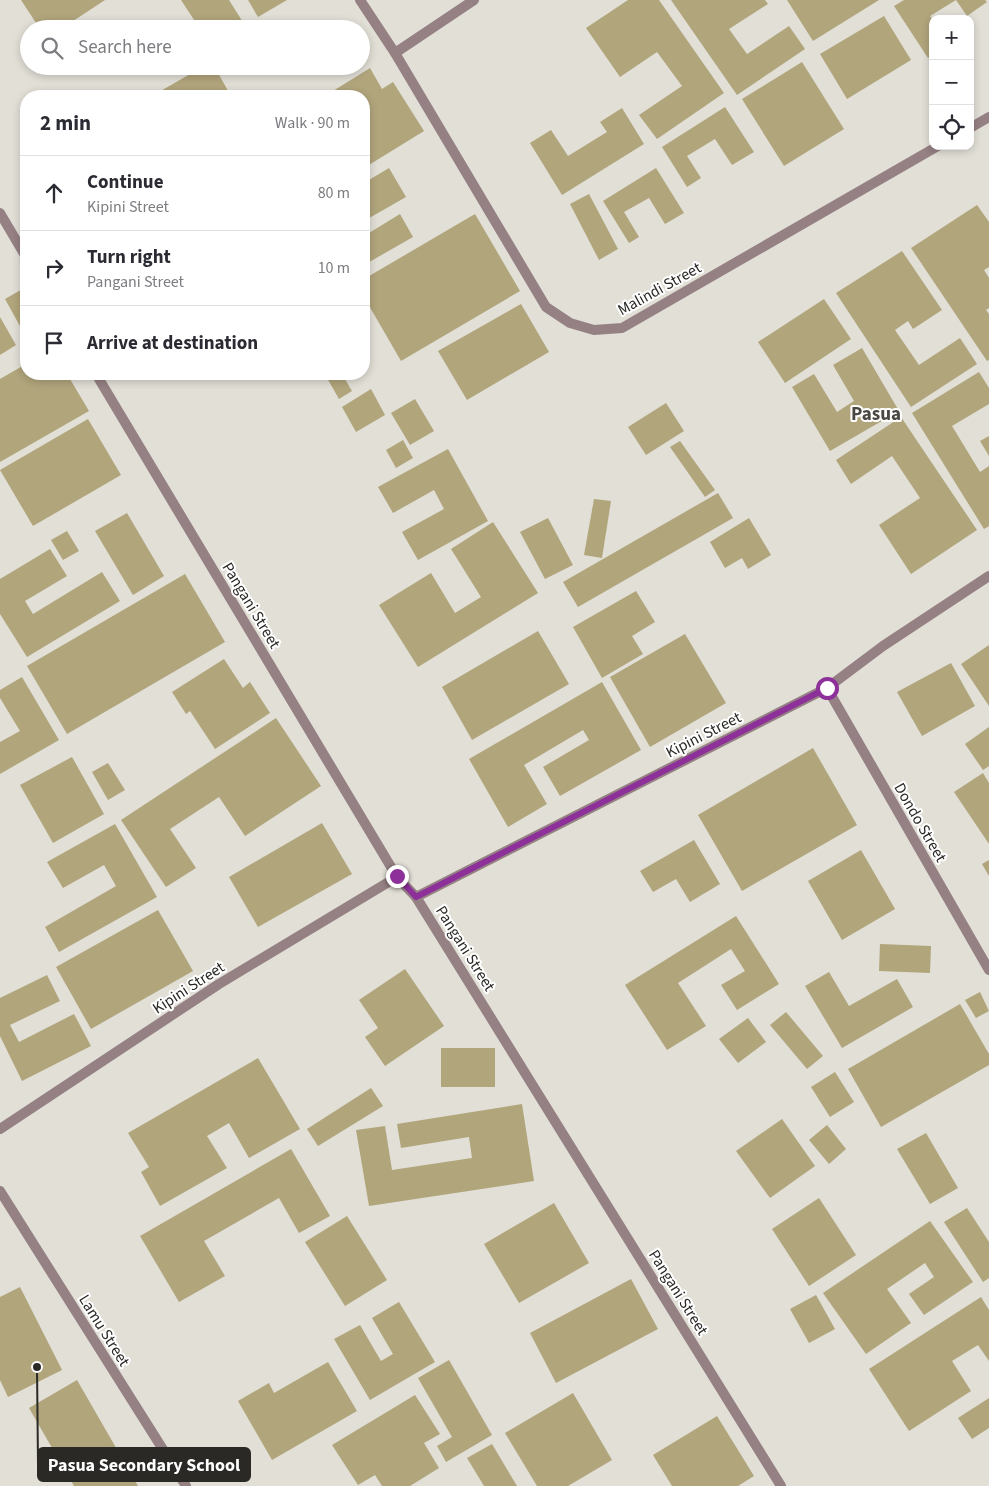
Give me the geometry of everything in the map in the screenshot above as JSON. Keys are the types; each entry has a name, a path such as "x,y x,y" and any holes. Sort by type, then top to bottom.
{"street":[{"name":"Malindi Street","path":"360,0 395,53 546,307 570,323 594,330 622,328 931,150"},
{"path":"395,53 474,0"},
{"path":"974,126 989,117"},
{"path":"0,213 20,247"},
{"name":"Pangani Street","path":"100,380 397,876 416,897 781,1486"},
{"name":"Kipini Street","path":"416,897 827,688 884,646 989,576"},
{"name":"Dondo Street","path":"827,688 989,970"},
{"name":"Kipini Street","path":"0,1129 219,984 397,876"},
{"name":"Lamu Street","path":"0,1191 186,1486"}],"building":[{"path":"21,0 105,0 75,20 34,20"},
{"path":"181,0 229,0 242,20 194,20"},
{"path":"248,0 287,0 258,17"},
{"path":"628,0 659,0 724,93 657,139 639,115 682,86 657,52 620,77 586,28"},
{"path":"671,0 765,0 768,4 729,29 747,54 789,26 805,49 737,95"},
{"path":"787,0 879,0 813,41"},
{"path":"904,0 956,0 929,15 928,58 894,6"},
{"path":"956,0 985,0 987,2 968,15 966,15"},
{"path":"884,16 911,60 847,99 820,54"},
{"path":"802,62 844,129 784,166 742,99"},
{"path":"370,68 382,89 393,82 424,131 370,164 370,90 335,90 359,75 370,75"},
{"path":"188,75 219,75 228,90 162,90"},
{"path":"725,107 754,152 732,165 715,139 687,156 701,178 687,187 662,147"},
{"path":"622,108 644,144 562,195 530,143 551,130 568,156 607,132 600,122"},
{"path":"389,168 406,197 370,218 370,179"},
{"path":"656,168 684,213 665,224 649,198 624,212 639,237 629,243 603,201"},
{"path":"589,194 618,249 599,260 570,204"},
{"path":"977,205 989,222 989,267 984,270 989,278 989,308 986,310 989,314 989,360 987,361 911,248"},
{"path":"400,214 413,237 370,262 370,232"},
{"path":"475,214 520,291 401,361 370,307 370,275"},
{"path":"902,251 942,310 913,329 908,321 895,330 919,365 960,338 977,364 911,407 836,293"},
{"path":"20,290 20,326 5,299"},
{"path":"824,299 851,339 785,383 758,342"},
{"path":"521,304 549,352 467,400 438,351"},
{"path":"0,317 16,345 0,355"},
{"path":"862,348 899,411 830,451 792,387 814,374 837,412 854,401 833,365"},
{"path":"20,367 20,380 71,380 89,411 0,462 0,379"},
{"path":"979,372 989,388 989,404 952,426 980,472 989,466 989,526 984,529 912,413"},
{"path":"328,380 346,380 352,391 339,399"},
{"path":"371,389 385,415 356,432 342,407"},
{"path":"415,399 434,431 410,445 391,413"},
{"path":"666,403 684,431 646,455 628,427"},
{"path":"901,417 977,530 911,574 879,525 920,498 892,456 851,484 836,460"},
{"path":"88,419 121,475 33,526 0,470"},
{"path":"989,436 989,456 980,441"},
{"path":"403,440 413,458 396,468 386,450"},
{"path":"680,441 715,490 705,497 670,447"},
{"path":"448,449 488,521 418,560 402,532 444,509 434,490 393,513 378,487"},
{"path":"718,493 733,518 578,607 563,582"},
{"path":"594,499 611,501 602,558 584,555"},
{"path":"127,513 164,576 133,595 95,531"},
{"path":"548,518 573,565 545,579 520,532"},
{"path":"749,518 771,555 748,569 742,558 725,568 710,542"},
{"path":"493,522 538,593 418,667 379,605 431,573 455,613 481,597 451,549"},
{"path":"67,531 79,551 63,560 51,540"},
{"path":"50,549 67,576 25,601 33,614 102,572 120,601 27,657 0,614 0,579"},
{"path":"185,574 225,642 67,734 27,666"},
{"path":"636,591 655,622 632,636 643,654 602,678 573,627"},
{"path":"538,631 569,684 472,740 442,687"},
{"path":"685,634 726,703 650,747 610,677"},
{"path":"989,645 989,706 961,664"},
{"path":"224,659 243,688 250,682 270,713 215,749 190,711 186,714 172,692"},
{"path":"951,663 975,706 922,736 897,692"},
{"path":"22,677 59,740 0,774 0,742 20,731 0,698 0,690"},
{"path":"602,682 641,750 560,796 543,767 589,740 583,730 524,765 547,804 508,827 469,759"},
{"path":"276,718 321,786 245,836 219,797 170,829 196,868 166,887 121,820"},
{"path":"989,727 989,766 983,770 965,744"},
{"path":"813,748 857,825 742,891 698,815"},
{"path":"72,757 104,814 53,843 20,785"},
{"path":"108,763 125,790 108,800 92,772"},
{"path":"983,773 989,783 989,844 954,792"},
{"path":"322,823 352,874 258,927 229,877"},
{"path":"115,824 157,897 59,952 45,927 116,886 104,865 63,888 47,862"},
{"path":"694,840 720,884 690,902 676,879 653,892 640,871"},
{"path":"861,850 895,909 842,940 808,881"},
{"path":"989,860 989,876 982,864"},
{"path":"158,910 193,971 91,1029 56,967"},
{"path":"736,916 779,984 737,1010 721,985 745,971 731,949 678,983 706,1026 667,1050 625,985"},
{"path":"880,944 931,946 930,973 879,971"},
{"path":"405,969 444,1026 385,1066 365,1037 378,1028 359,1000"},
{"path":"829,972 849,1006 897,979 913,1007 842,1048 805,986"},
{"path":"47,975 60,1001 10,1025 19,1042 74,1014 91,1046 22,1081 0,1036 0,998"},
{"path":"980,992 989,1011 976,1018 965,1000"},
{"path":"960,1004 989,1054 989,1065 881,1127 848,1069"},
{"path":"786,1012 823,1056 807,1069 770,1025"},
{"path":"748,1018 766,1042 738,1063 719,1039"},
{"path":"441,1048 495,1048 495,1087 441,1087"},
{"path":"258,1058 300,1129 249,1158 229,1123 207,1136 227,1168 160,1206 141,1172 149,1167 128,1133"},
{"path":"835,1072 854,1102 830,1117 811,1087"},
{"path":"371,1088 383,1106 318,1146 307,1129"},
{"path":"522,1104 534,1181 369,1206 356,1130 385,1126 392,1170 472,1158 469,1137 401,1148 397,1124"},
{"path":"782,1119 815,1166 770,1198 736,1151"},
{"path":"827,1125 846,1149 829,1164 809,1140"},
{"path":"926,1133 958,1188 930,1204 897,1149"},
{"path":"291,1149 330,1216 299,1233 279,1198 204,1241 225,1276 179,1302 140,1236"},
{"path":"819,1198 856,1255 809,1286 772,1229"},
{"path":"554,1203 589,1263 519,1303 484,1244"},
{"path":"967,1208 989,1242 989,1278 983,1282 944,1222"},
{"path":"347,1216 387,1280 345,1306 305,1242"},
{"path":"930,1221 973,1282 924,1315 909,1294 934,1277 925,1263 887,1289 911,1323 866,1354 823,1293"},
{"path":"631,1279 658,1329 556,1383 530,1333"},
{"path":"20,1287 62,1370 8,1397 0,1380 0,1297"},
{"path":"816,1295 835,1329 809,1343 790,1309"},
{"path":"981,1297 989,1310 989,1361 978,1345 952,1361 971,1391 909,1431 869,1369"},
{"path":"399,1302 435,1362 370,1400 334,1339 360,1325 381,1361 393,1354 372,1318"},
{"path":"449,1360 492,1435 446,1462 437,1446 452,1437 418,1378"},
{"path":"328,1362 357,1411 272,1460 238,1401 269,1383 274,1393"},
{"path":"77,1380 138,1486 74,1486 29,1408"},
{"path":"573,1393 612,1460 568,1486 537,1486 505,1433"},
{"path":"415,1395 440,1434 424,1443 439,1468 410,1486 382,1486 375,1475 358,1485 332,1445"},
{"path":"989,1398 989,1428 972,1439 958,1418"},
{"path":"717,1416 754,1476 738,1486 672,1486 653,1455"},
{"path":"492,1444 517,1486 484,1486 467,1458"}],"place":[{"name":"Pasua Secondary School","path":"37,1367"}],"district":[{"name":"Pasua","path":"876,413"}],"route":[{"path":"397,876 416,897 827,688"}]}
